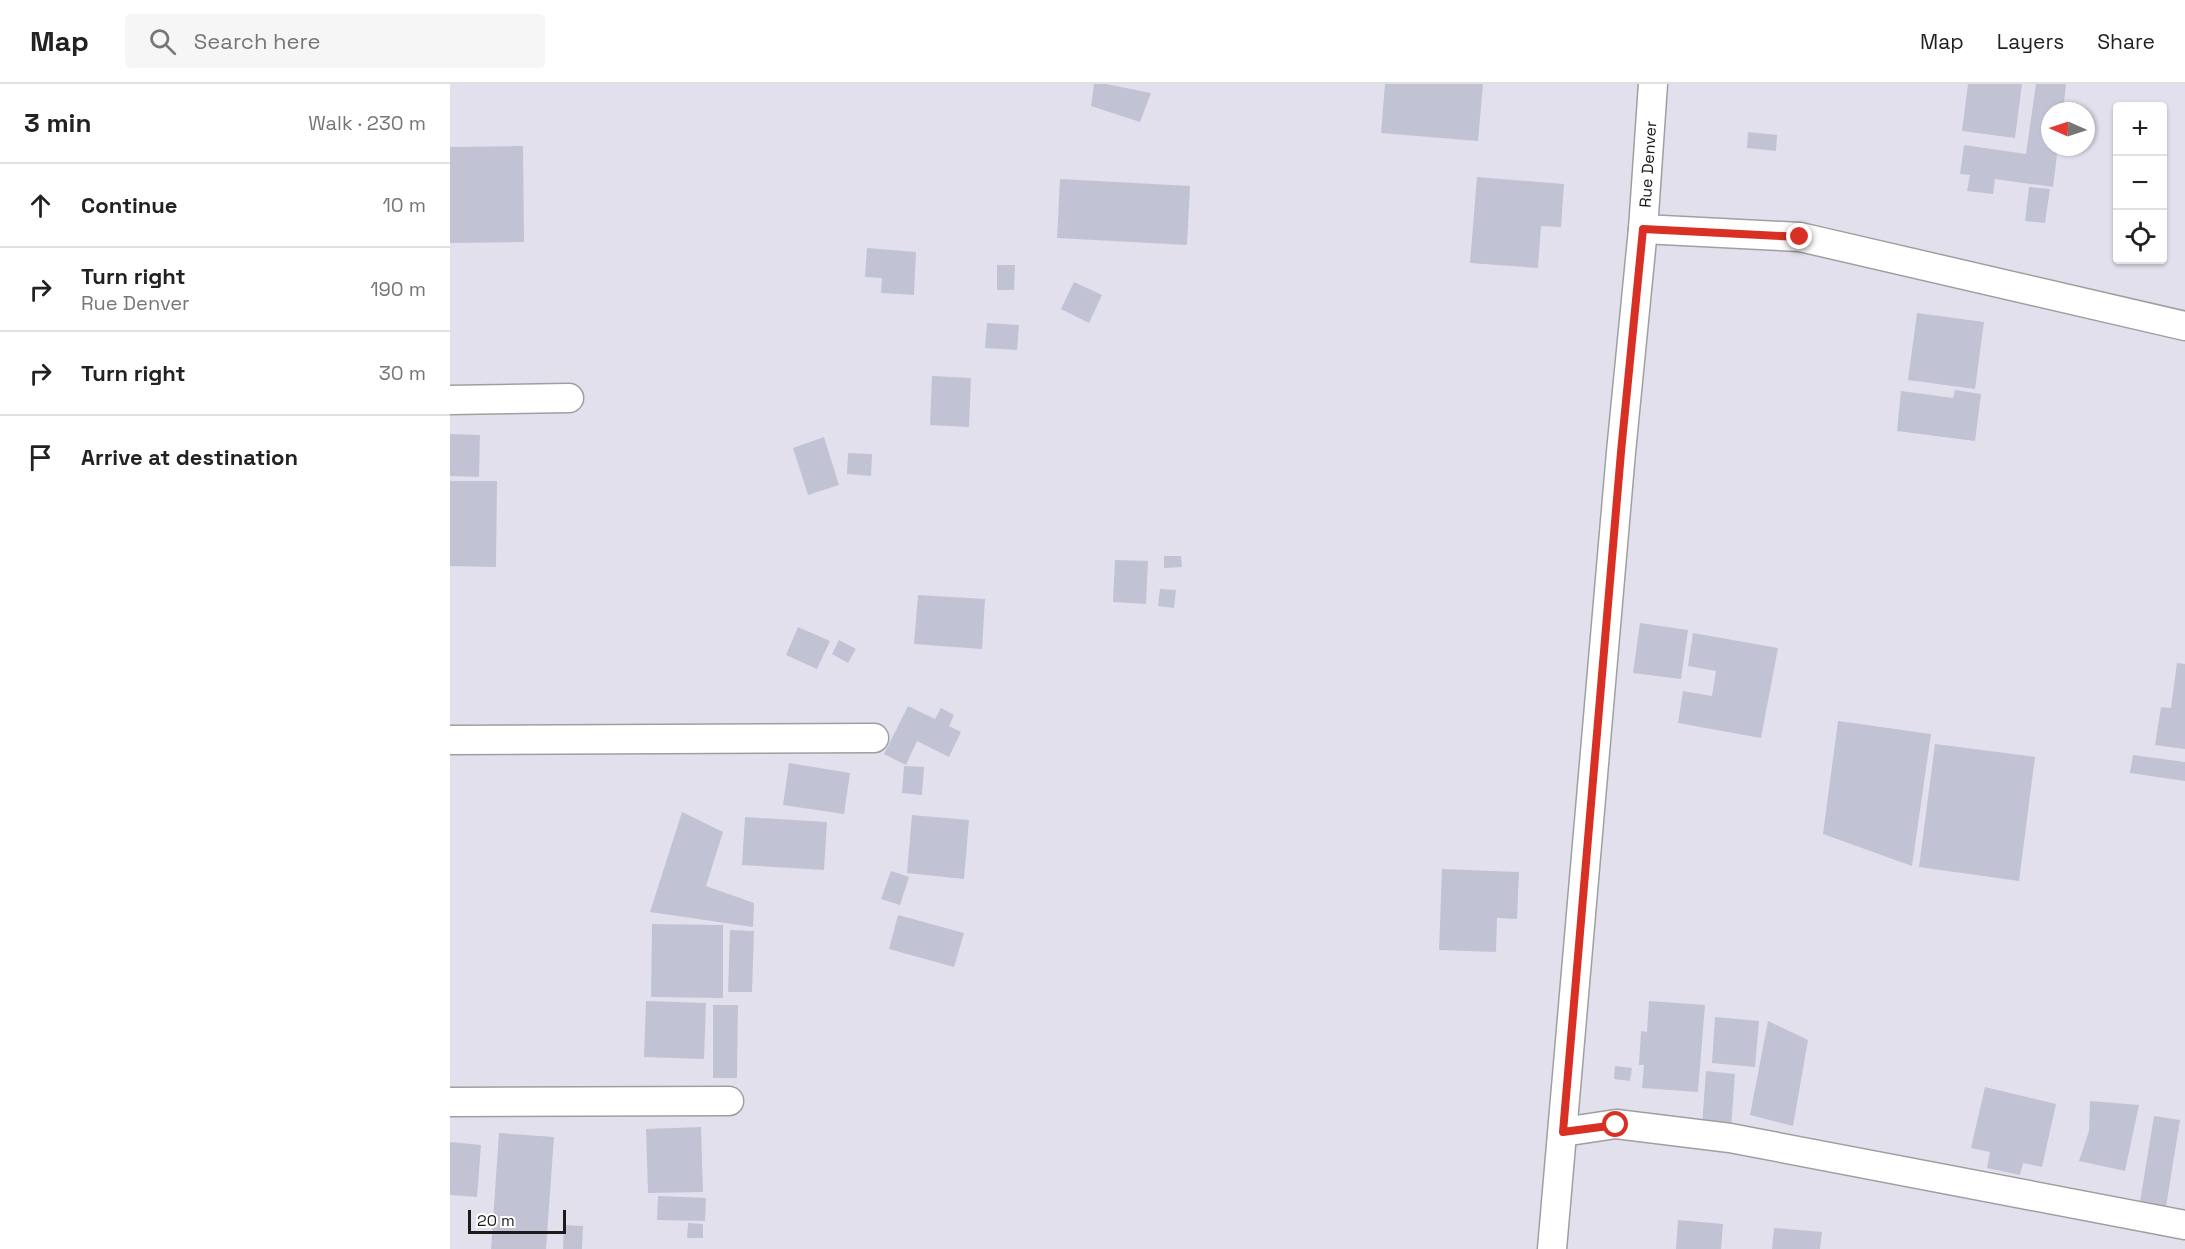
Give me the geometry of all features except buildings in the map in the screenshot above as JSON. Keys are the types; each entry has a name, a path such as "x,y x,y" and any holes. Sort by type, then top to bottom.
{"street":[{"name":"Rue Denver","path":"1552,1249 1622,441 1643,229 1653,84"},
{"path":"1643,229 1800,237 2185,326"},
{"path":"450,400 569,398"},
{"path":"450,740 874,738"},
{"path":"450,1102 729,1101"},
{"path":"1563,1132 1616,1125 1730,1138 2185,1225"}],"route":[{"path":"1616,1125 1563,1132 1621,452 1643,229 1800,237"}]}
